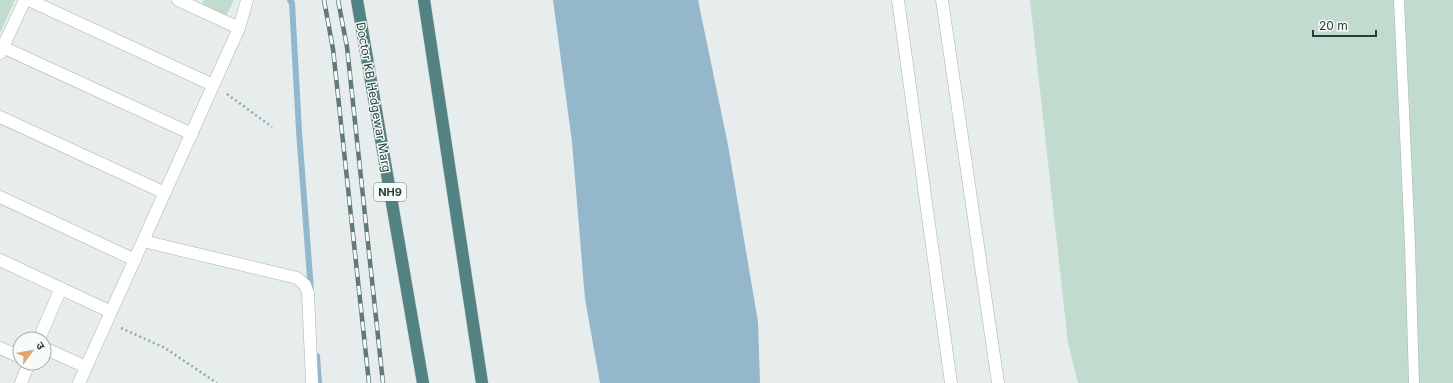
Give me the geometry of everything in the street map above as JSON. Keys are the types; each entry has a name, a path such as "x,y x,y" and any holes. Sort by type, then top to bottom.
{"highway":[{"name":"Doctor KB Hedgewar Marg","path":"357,0 423,383"},
{"path":"424,0 482,383"}],"street":[{"path":"25,0 1,49 192,134"},
{"path":"29,0 213,85"},
{"path":"178,0 239,28"},
{"path":"79,383 239,28 247,0"},
{"path":"898,0 951,383"},
{"path":"942,0 998,383"},
{"path":"0,117 165,193"},
{"path":"0,197 135,260"},
{"path":"143,241 297,278 305,286 308,293 312,383"},
{"path":"0,260 61,288 109,317"},
{"path":"42,331 61,288"},
{"path":"0,348 12,353"},
{"path":"52,352 86,367"},
{"path":"21,383 26,371"}],"lane":[{"path":"1399,0 1414,383"}],"path":[{"path":"213,85 249,109 272,127"},
{"path":"109,317 166,348 217,383"}],"green space":[{"path":"0,0 15,0 0,33"},
{"path":"204,0 234,0 226,16 202,4"},
{"path":"1030,0 1453,0 1453,383 1078,383 1068,343"}],"water":[{"path":"553,0 698,0 728,145 758,322 760,383 600,383 585,299 572,142"}],"waterway":[{"path":"290,0 292,3 299,131 311,291"},
{"path":"317,356 319,383"}],"railway":[{"path":"324,0 333,49 369,383"},
{"path":"338,0 347,47 383,383"}]}
